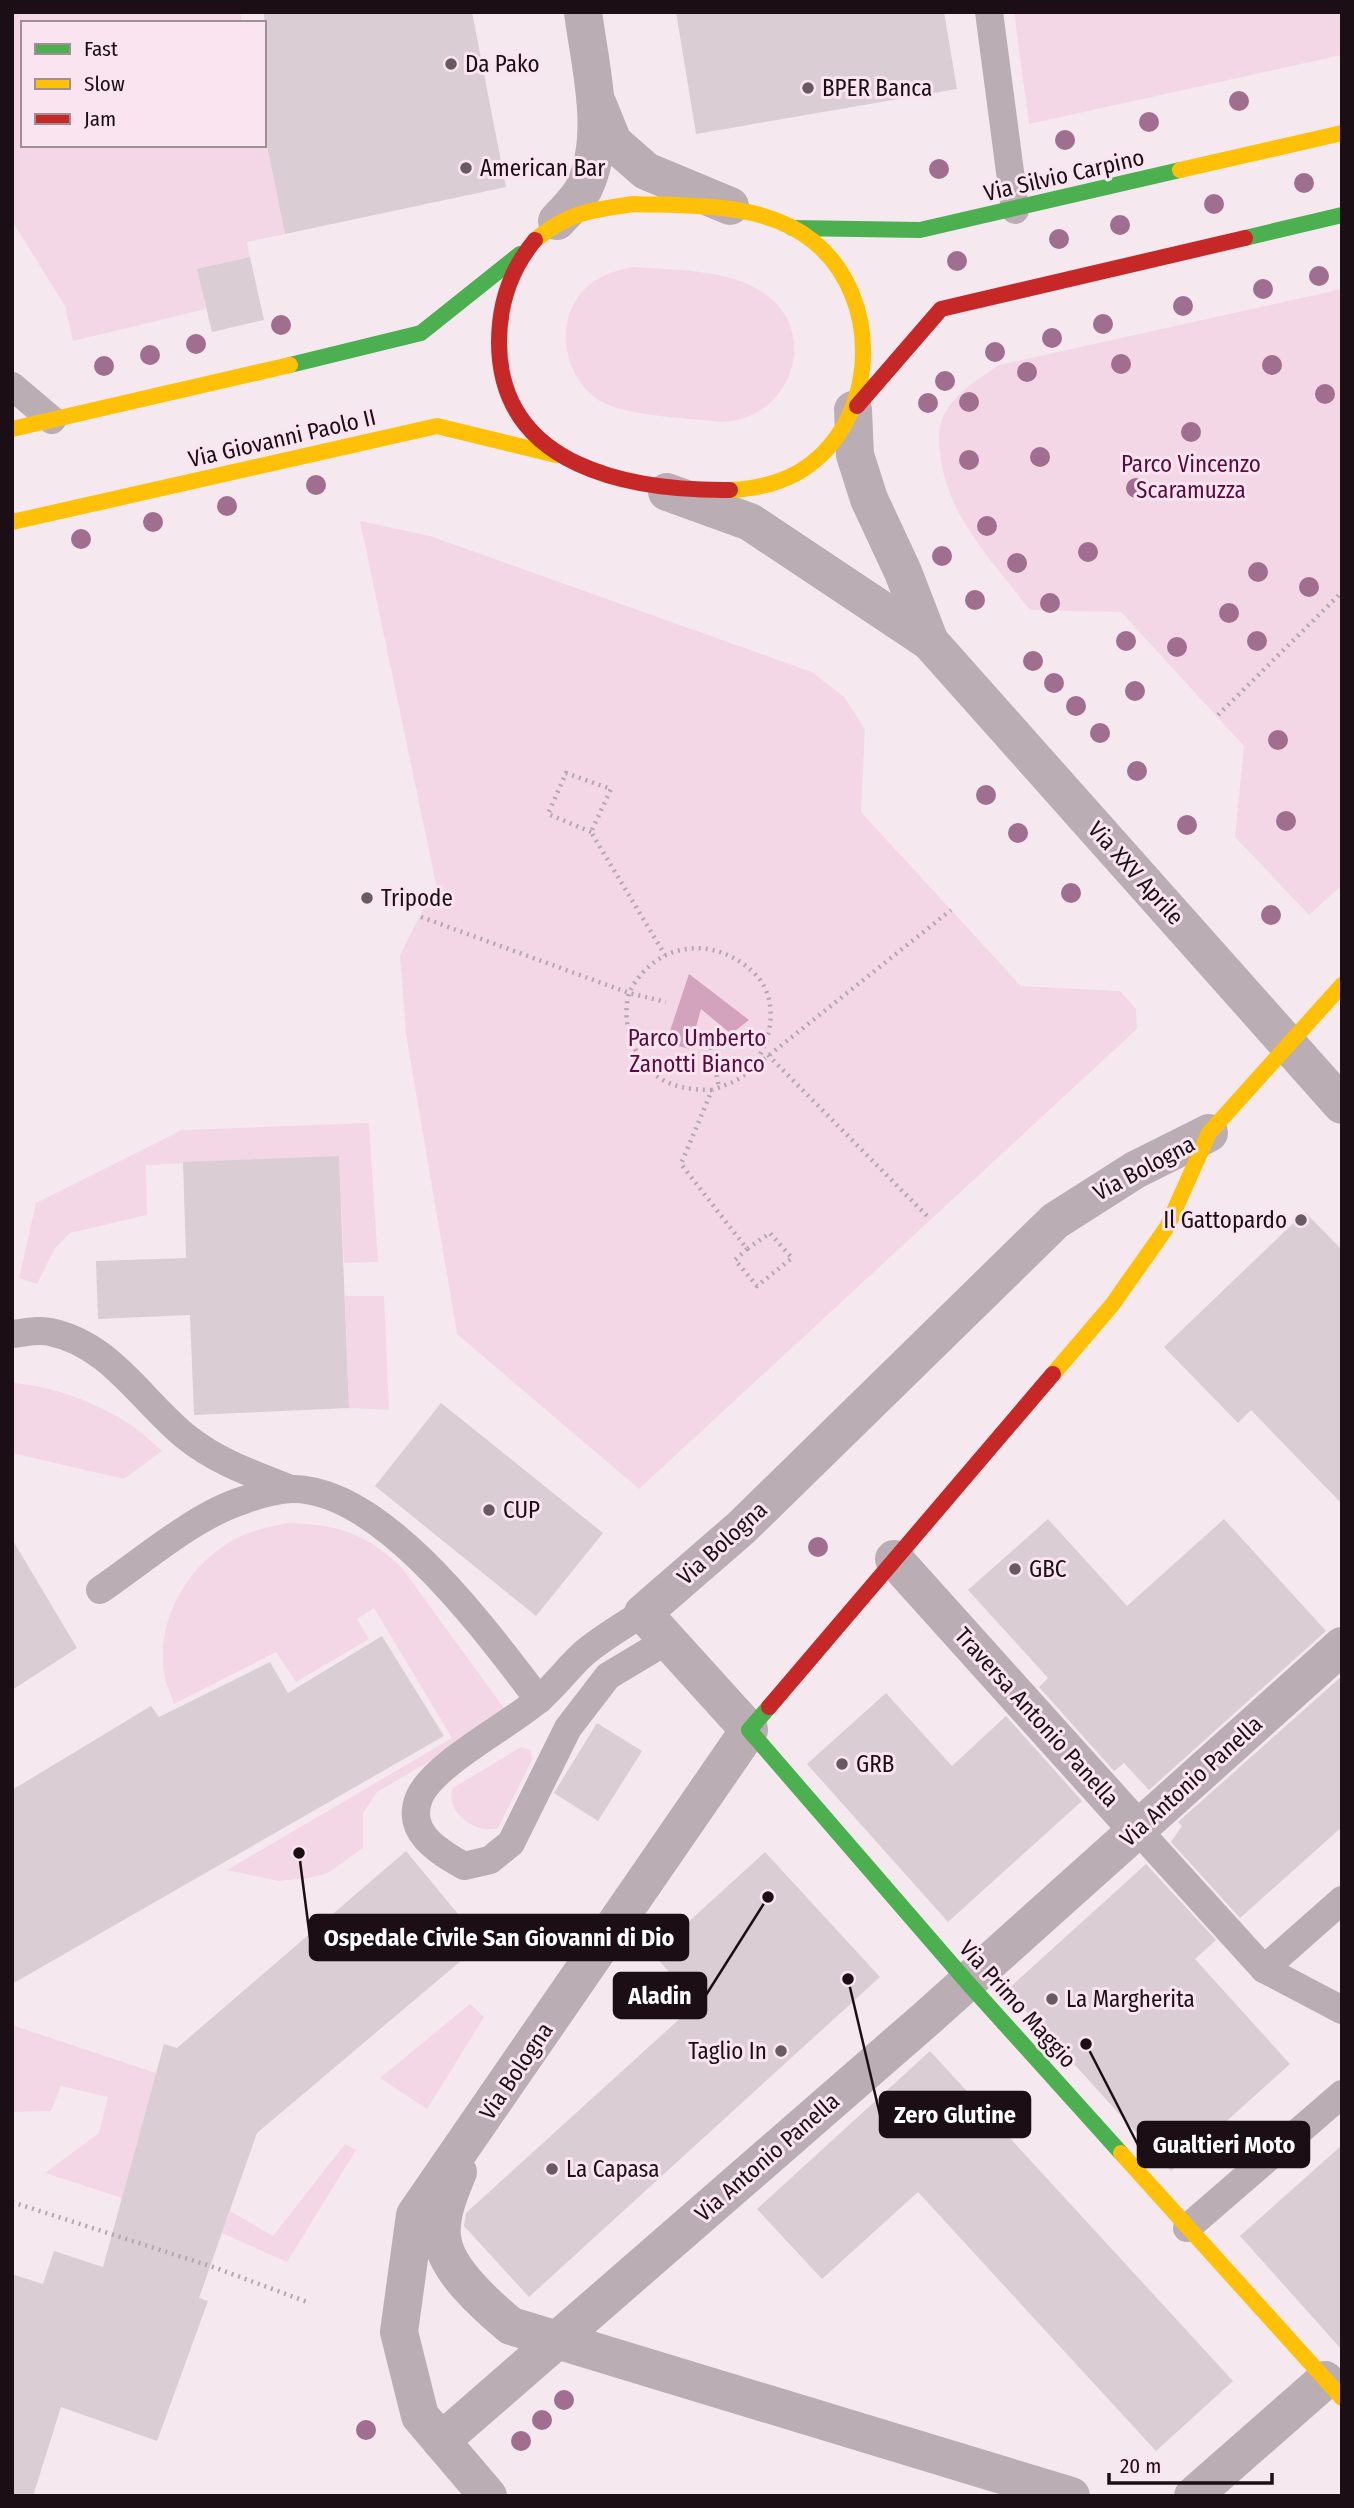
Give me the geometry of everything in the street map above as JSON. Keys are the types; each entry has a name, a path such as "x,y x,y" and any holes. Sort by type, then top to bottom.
{"street":[{"path":"583,12 595,96 595,148 584,188 515,271 500,310 498,349 503,382 518,413 535,438 562,457 593,471 632,480 731,490 761,487 792,476 818,460 839,437 853,410 863,379 861,313 850,285 816,243 792,228 646,171 613,142 595,96"},
{"name":"Via Silvio Carpino","path":"792,228 920,230 1016,211 1342,133"},
{"path":"12,429 388,343 421,333 545,233 593,210 634,204 738,209"},
{"path":"930,642 903,572 869,499 855,455 853,410 941,309 1342,215"},
{"name":"Via Giovanni Paolo II","path":"12,522 437,426 562,457"},
{"path":"632,480 750,522 930,642"},
{"name":"Via XXV Aprile","path":"930,642 1342,1105"},
{"path":"1209,1133 1287,1043 1342,985"},
{"name":"Via Bologna","path":"488,2496 420,2416 399,2332 415,2215 749,1730 1112,1305 1167,1227 1209,1133"},
{"name":"Via Bologna","path":"655,1626 741,1528 1055,1221 1135,1170 1209,1133"},
{"name":"Traversa Antonio Panella","path":"894,1559 1137,1829"},
{"path":"655,1626 749,1730"},
{"name":"Via Antonio Panella","path":"442,2441 967,1982 1342,1646"},
{"name":"Via Primo Maggio","path":"749,1730 967,1982 1333,2389"},
{"path":"471,2136 446,2201 441,2238 456,2271 481,2301 511,2326 1071,2496"},
{"path":"1193,2496 1333,2389"}],"lane":[{"path":"989,12 1016,211"},
{"path":"12,386 52,420"},
{"path":"12,1334 48,1331 78,1342 123,1372 184,1435 220,1461 291,1489 323,1495 369,1517 404,1542 472,1614 539,1700"},
{"path":"100,1590 211,1514 243,1500 291,1489"},
{"path":"655,1626 608,1676 568,1728 511,1843 490,1860 464,1866 440,1852 423,1837 417,1819 419,1798 442,1769 539,1700 584,1654 655,1626"},
{"name":"Traversa Antonio Panella","path":"1137,1829 1264,1969"},
{"path":"1342,1900 1264,1969 1342,2010"},
{"path":"1187,2228 1342,2094"}],"path":[{"path":"1218,715 1342,592"},
{"path":"591,832 611,789 566,772 548,814 591,832 664,955"},
{"path":"744,1075 764,1050 771,1024 768,998 758,976 741,960 715,948 686,948 664,955 643,974 629,993 626,1022 635,1054 657,1078 688,1090 712,1090 744,1075 951,910"},
{"path":"421,918 629,993 666,1002"},
{"path":"708,1034 719,1087"},
{"path":"768,1055 930,1219"},
{"path":"712,1090 681,1164 747,1249"},
{"path":"770,1233 792,1258 757,1286 735,1260 747,1249 770,1233"},
{"path":"12,2202 216,2268 310,2303"}],"green space":[{"path":"12,12 240,12 242,21 21,21 21,147 266,147 266,141 285,234 247,242 250,257 198,269 206,309 73,341 65,306 12,221"},
{"path":"1014,12 1342,12 1342,55 1029,124"},
{"path":"633,267 715,274 759,290 779,307 790,327 794,348 791,370 781,390 766,406 746,418 721,422 625,410 600,401 588,392 572,367 568,353 566,338 571,310 583,290 596,280"},
{"name":"Parco Vincenzo Scaramuzza","path":"1342,289 1342,885 1309,915 1235,837 1244,746 1121,612 1030,610 973,537 962,518 944,476 939,437 941,421 951,404 970,385 999,365"},
{"name":"Parco Umberto Zanotti Bianco","path":"360,521 430,536 812,672 844,697 865,729 861,812 1021,986 1120,991 1136,1009 1137,1029 639,1489 457,1334 406,1034 400,955 436,884"},
{"path":"369,1123 378,1262 344,1263 339,1156 146,1165 147,1215 70,1233 55,1248 37,1284 19,1278 36,1203 182,1130"},
{"path":"345,1296 384,1296 389,1410 349,1408"},
{"path":"12,1383 54,1390 95,1405 131,1425 162,1451 124,1479 12,1453"},
{"path":"287,1523 336,1528 363,1539 389,1556 402,1568 509,1715 377,1792 363,1813 363,1848 328,1873 278,1881 227,1870 452,1738 374,1608 357,1619 369,1639 296,1682 276,1652 174,1704 165,1677 163,1653 165,1633 179,1595 203,1563 218,1550 247,1533"},
{"path":"521,1747 531,1750 532,1760 498,1828 480,1828 464,1820 453,1805 453,1788"},
{"path":"470,2004 484,2017 427,2109 380,2078"},
{"path":"12,2025 156,2073 122,2198 45,2173 99,2133 108,2097 61,2086 51,2111 12,2112"},
{"path":"345,2144 356,2150 287,2262 222,2233 230,2211 273,2236"}],"shaded area":[{"path":"689,974 749,1020 731,1034 701,1009 690,1049 666,1043"}],"building":[{"path":"264,12 472,12 506,187 285,234 266,141"},
{"path":"676,12 944,12 957,89 696,134"},
{"path":"250,257 264,320 212,332 197,269"},
{"path":"339,1156 349,1408 194,1415 190,1315 98,1319 96,1261 186,1258 183,1162"},
{"path":"1305,1212 1342,1250 1342,1504 1251,1410 1238,1423 1164,1347"},
{"name":"CUP","path":"441,1403 603,1533 536,1616 375,1486"},
{"path":"1048,1519 1127,1606 1224,1519 1326,1631 1149,1790 1124,1763 1114,1771 1039,1687 1048,1678 968,1590"},
{"path":"12,1539 77,1648 12,1690"},
{"path":"382,1636 444,1736 12,1984 12,1790 151,1706 159,1717 270,1662 288,1693"},
{"path":"1342,1676 1342,1827 1240,1918 1171,1842 1182,1826 1178,1822"},
{"path":"886,1693 952,1766 1006,1716 1082,1801 948,1922 807,1764"},
{"path":"597,1723 642,1751 598,1821 554,1793"},
{"path":"406,1851 482,1943 257,2133 199,2298 208,2301 157,2441 61,2407 33,2496 12,2496 12,2274 43,2284 54,2251 103,2267 164,2044 177,2048"},
{"path":"765,1852 880,1977 529,2297 464,2226 466,2213 697,2003 653,1954"},
{"path":"1146,1864 1216,1940 1195,1959 1290,2064 1171,2171 1007,1990"},
{"path":"930,2051 1233,2381 1156,2451 918,2192 822,2279 757,2209"},
{"path":"1342,2145 1342,2350 1240,2236"}],"traffic: fast":[{"path":"792,228 920,230 1180,170"},
{"path":"1245,238 1342,215"},
{"path":"290,365 421,333 520,254"},
{"path":"769,1707 749,1730 967,1982 1121,2153"}],"traffic: slow":[{"path":"1180,170 1342,133"},
{"path":"634,204 704,206 773,219 794,228 813,241 836,266 852,295 861,328 863,361 857,394 844,425 824,452 797,473 764,485 730,490"},
{"path":"535,240 570,218 605,208 634,204"},
{"path":"12,429 290,365"},
{"path":"12,522 437,426 556,455"},
{"path":"1053,1374 1112,1305 1167,1227 1209,1133 1342,985"},
{"path":"1121,2153 1342,2398"}],"traffic: jam":[{"path":"857,406 941,309 1245,238"},
{"path":"535,240 513,275 501,315 499,343 505,385 522,419 546,445 578,464 614,477 652,485 730,490"},
{"path":"769,1707 1053,1374"}],"place":[{"name":"Da Pako","path":"451,64"},
{"name":"BPER Banca","path":"808,88"},
{"name":"American Bar","path":"466,168"},
{"name":"Tripode","path":"367,898"},
{"name":"Il Gattopardo","path":"1301,1220"},
{"name":"CUP","path":"489,1510"},
{"name":"GBC","path":"1015,1569"},
{"name":"GRB","path":"842,1764"},
{"name":"Ospedale Civile San Giovanni di Dio","path":"299,1853"},
{"name":"Aladin","path":"768,1897"},
{"name":"Zero Glutine","path":"848,1979"},
{"name":"La Margherita","path":"1052,1999"},
{"name":"Gualtieri Moto","path":"1086,2044"},
{"name":"Taglio In","path":"781,2051"},
{"name":"La Capasa","path":"552,2169"}]}
